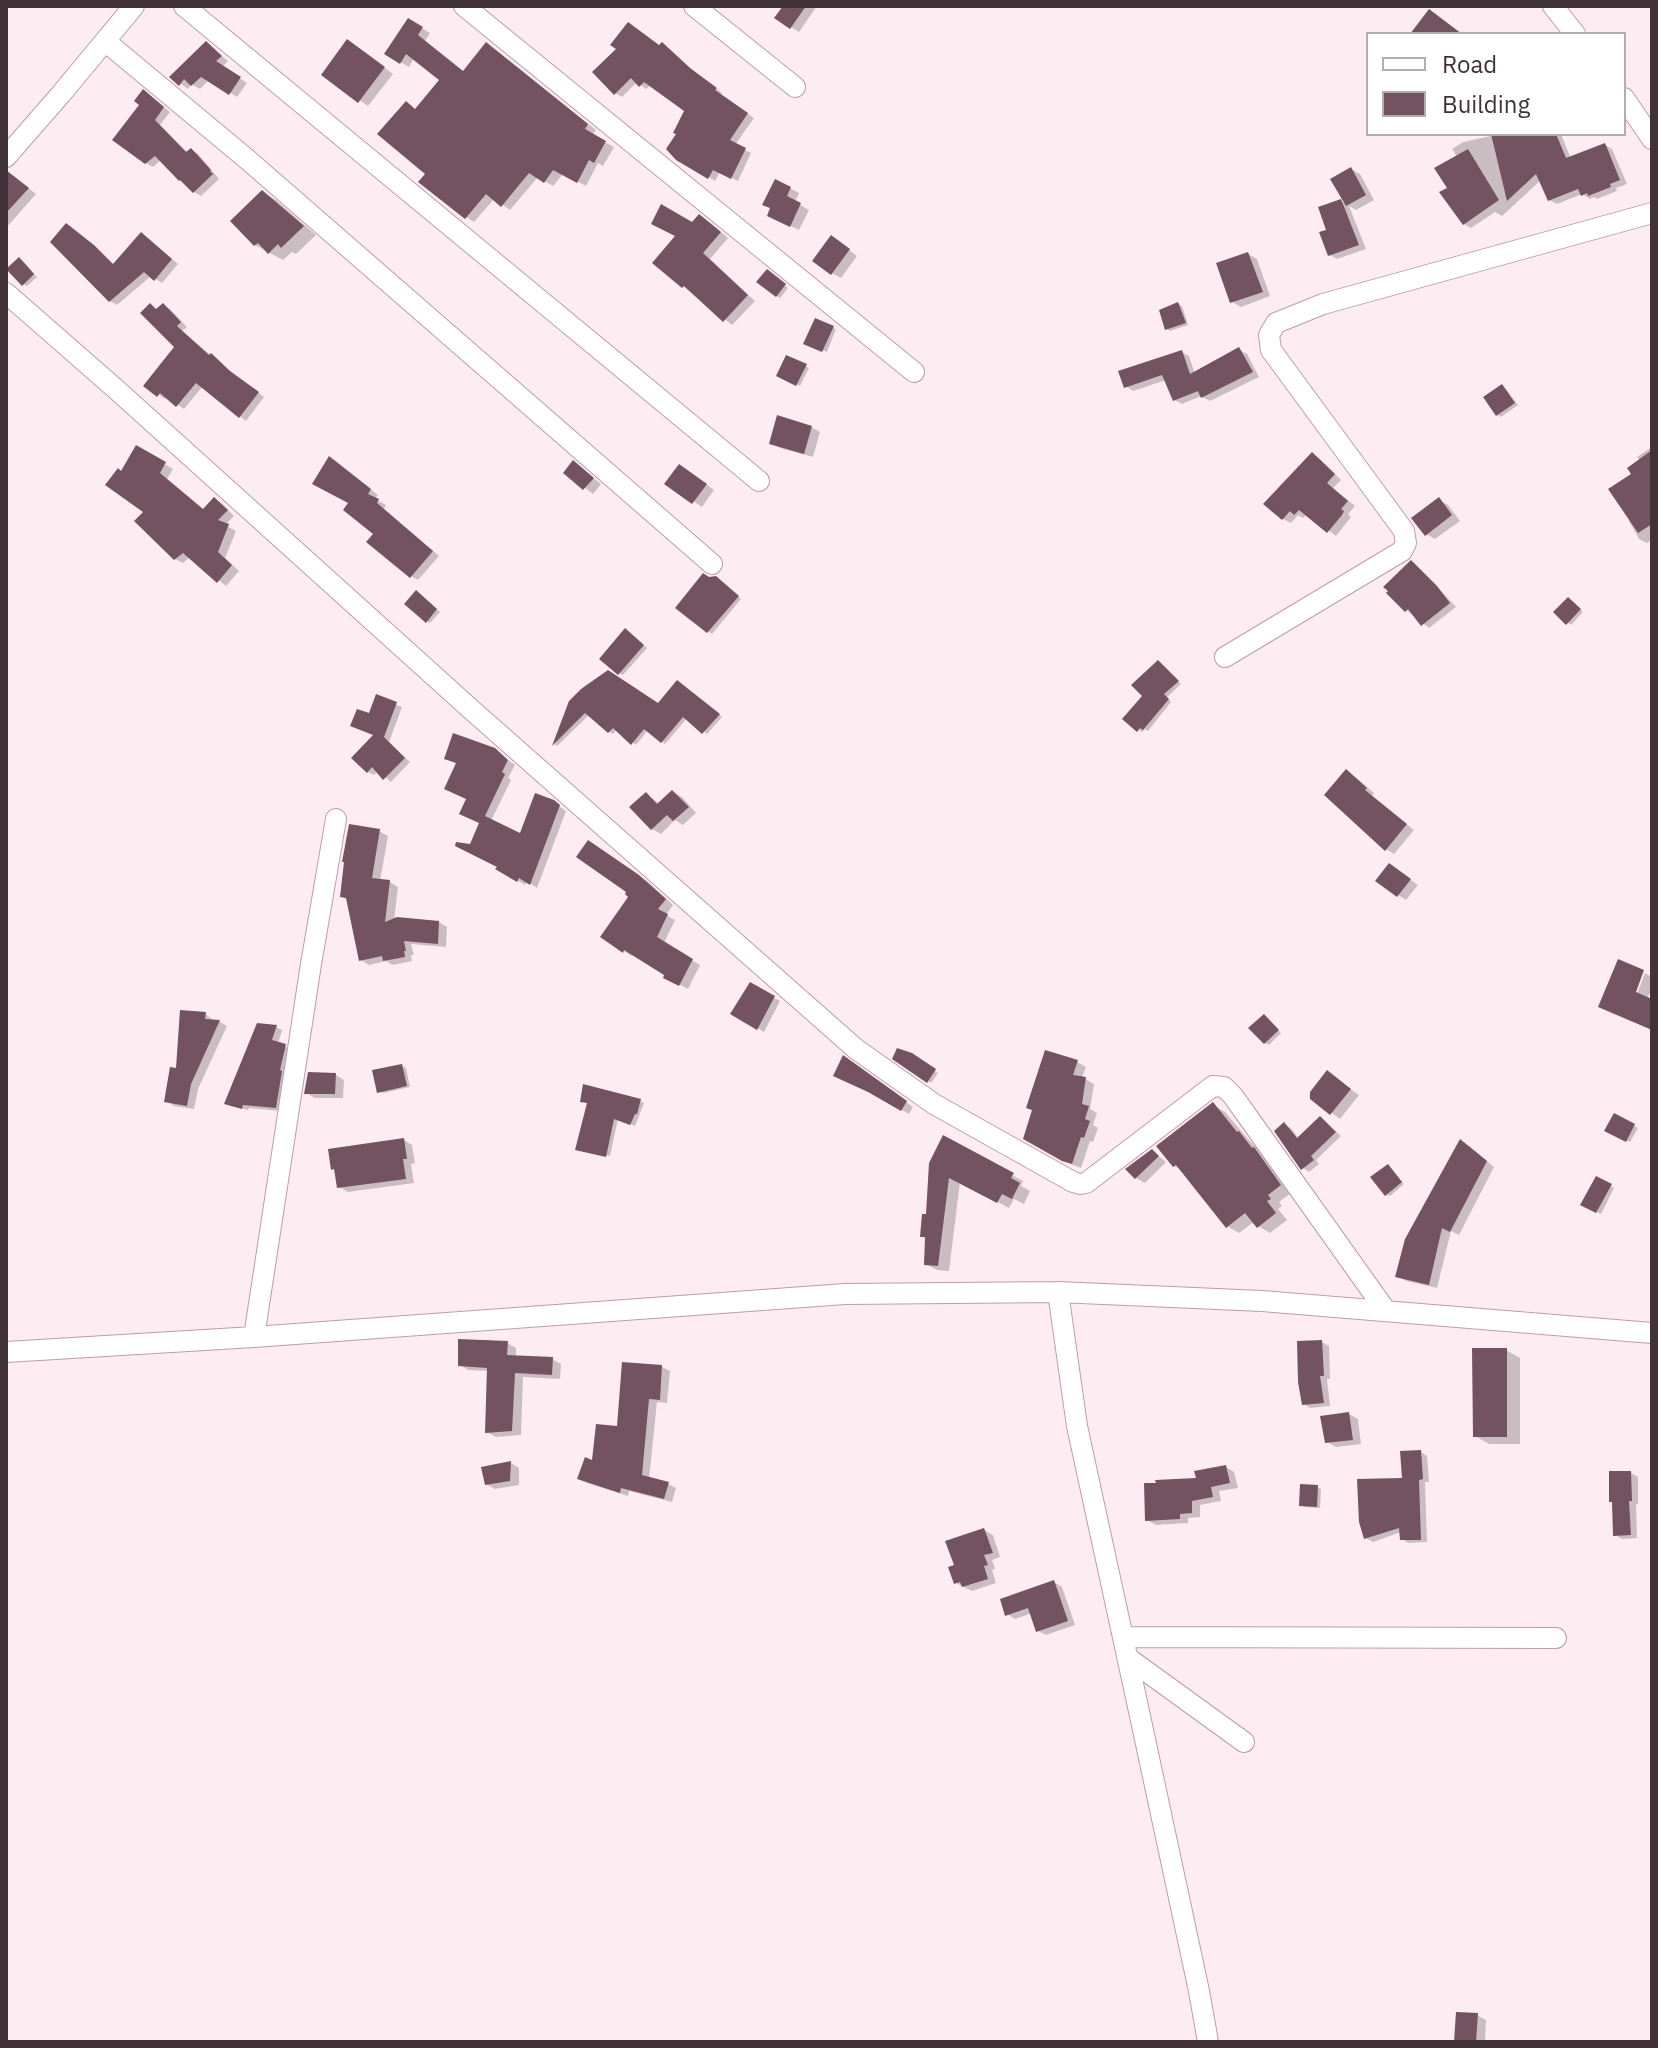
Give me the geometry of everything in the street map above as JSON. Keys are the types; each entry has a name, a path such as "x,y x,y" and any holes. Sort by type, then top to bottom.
{"street":[{"path":"6,157 134,6"},
{"path":"184,6 759,481"},
{"path":"464,6 914,372"},
{"path":"694,6 795,87"},
{"path":"1553,6 1573,32"},
{"path":"105,41 248,160 712,564"},
{"path":"1652,98 1630,105 1652,139"},
{"path":"1225,657 1402,551 1406,543 1404,531 1271,350 1269,335 1276,323 1323,304 1652,213"},
{"path":"6,293 856,1049 934,1104 1080,1184 1086,1183 1213,1086 1224,1087 1386,1311"},
{"path":"254,1337 336,819"},
{"path":"1058,1292 1077,1426 1208,2042"},
{"path":"6,1352 845,1294 1058,1292 1262,1301 1652,1333"},
{"path":"1123,1637 1556,1638"},
{"path":"1128,1658 1244,1742"}],"building":[{"path":"783,6 806,6 790,29 774,18"},
{"path":"1429,9 1459,32 1412,32"},
{"path":"408,18 423,27 418,35 463,71 486,42 588,124 585,129 606,141 594,163 589,160 577,183 553,170 544,183 529,173 501,207 486,194 465,219 418,182 425,174 377,134 406,101 415,109 439,80 406,54 400,64 384,54"},
{"path":"628,22 659,45 662,42 717,88 715,90 748,113 730,140 746,148 731,179 713,170 708,179 676,160 666,149 676,134 673,133 684,111 644,82 639,87 631,78 614,95 592,72 616,49 610,45"},
{"path":"347,39 385,67 358,103 321,75"},
{"path":"206,41 222,56 216,61 241,77 229,95 201,77 191,86 184,79 179,86 169,77"},
{"path":"143,89 164,107 155,120 186,152 191,148 213,174 193,193 155,156 145,164 112,140 139,105 134,101"},
{"path":"1491,136 1557,136 1566,158 1605,143 1620,180 1588,196 1587,193 1581,196 1578,189 1548,201 1536,174 1507,201"},
{"path":"1468,149 1499,200 1463,225 1439,192 1447,188 1434,168"},
{"path":"1351,167 1366,195 1346,206 1330,179"},
{"path":"6,170 29,188 6,213"},
{"path":"775,179 791,187 787,196 801,203 790,227 767,216 770,208 762,205"},
{"path":"262,190 304,226 281,248 278,244 268,254 258,243 254,246 230,221"},
{"path":"1341,199 1359,245 1328,256 1319,232 1326,230 1318,207"},
{"path":"661,204 692,222 699,214 721,232 703,253 748,295 723,322 684,286 682,288 652,263 675,236 651,224"},
{"path":"66,223 113,264 141,232 172,259 154,281 144,272 109,302 50,242"},
{"path":"831,235 850,249 831,275 812,261"},
{"path":"1248,252 1263,292 1230,303 1216,263"},
{"path":"19,257 34,274 22,286 6,269"},
{"path":"767,269 786,284 776,297 756,282"},
{"path":"1178,302 1186,323 1165,330 1159,310"},
{"path":"150,303 156,309 163,303 181,322 177,326 209,355 211,353 259,392 239,418 196,383 176,407 160,393 157,397 143,386 174,347 140,313"},
{"path":"815,318 834,326 822,352 803,344"},
{"path":"1239,347 1253,372 1201,398 1198,391 1173,401 1162,375 1124,388 1118,371 1182,350 1190,374"},
{"path":"786,355 807,364 796,386 776,376"},
{"path":"1502,384 1515,403 1496,416 1483,397"},
{"path":"777,415 812,426 804,454 769,444"},
{"path":"136,445 166,462 160,473 203,509 214,497 228,510 218,520 229,524 218,552 232,565 217,583 183,553 174,560 134,521 143,512 105,485 118,468 121,471"},
{"path":"1652,450 1652,524 1638,533 1608,489 1631,474 1627,468"},
{"path":"1312,452 1335,474 1327,483 1348,501 1341,509 1344,511 1342,515 1327,533 1299,510 1294,515 1290,511 1282,520 1263,504"},
{"path":"329,456 371,489 368,494 379,499 377,503 433,551 410,578 366,542 373,534 343,510 348,503 312,484"},
{"path":"573,460 594,478 583,490 563,473"},
{"path":"679,464 707,484 692,504 664,484"},
{"path":"1439,497 1452,515 1425,536 1411,518"},
{"path":"1411,560 1450,603 1421,626 1408,609 1405,612 1383,587"},
{"path":"703,573 709,577 716,576 739,596 707,633 675,608"},
{"path":"416,590 437,609 426,623 404,604"},
{"path":"1568,597 1581,609 1566,625 1553,612"},
{"path":"625,628 644,645 618,675 599,659"},
{"path":"1158,660 1179,681 1164,694 1169,699 1143,730 1140,728 1137,732 1122,719 1142,696 1131,685"},
{"path":"608,670 658,703 677,680 720,714 702,734 683,717 661,743 644,729 631,745 613,728 608,733 585,713 552,746 569,701"},
{"path":"376,694 397,702 384,737 405,758 383,780 372,767 367,773 351,758 373,735 350,726 357,709 369,713"},
{"path":"453,733 495,748 508,760 502,772 505,774 485,816 520,833 535,793 560,805 530,885 519,878 517,882 495,869 497,867 455,846 456,842 470,844 479,823 459,814 466,799 444,789 456,763 444,759"},
{"path":"1346,769 1367,788 1365,790 1407,824 1385,851 1324,795"},
{"path":"672,790 689,807 673,821 667,815 651,830 629,807 646,792 657,804"},
{"path":"349,824 380,829 372,878 390,880 385,922 397,917 439,921 438,944 404,941 405,957 383,961 382,956 359,961 346,898 340,897"},
{"path":"588,840 639,875 666,899 658,909 668,914 657,937 693,959 679,986 600,937 628,897 626,892 576,857"},
{"path":"1389,863 1411,879 1397,897 1375,881"},
{"path":"1618,959 1644,970 1636,992 1652,999 1652,1030 1598,1007"},
{"path":"750,982 775,996 757,1030 730,1014"},
{"path":"180,1010 206,1012 205,1019 220,1020 191,1084 187,1106 164,1102 170,1067 176,1068"},
{"path":"1264,1014 1279,1030 1264,1044 1248,1028"},
{"path":"257,1023 277,1025 272,1040 286,1044 276,1108 243,1105 242,1109 224,1104"},
{"path":"897,1048 912,1053 936,1069 927,1083 892,1059"},
{"path":"1045,1050 1078,1060 1073,1075 1086,1077 1082,1104 1089,1106 1085,1119 1090,1121 1072,1164 1023,1139 1032,1110 1026,1108"},
{"path":"843,1055 907,1101 901,1111 833,1076"},
{"path":"402,1064 407,1086 377,1093 372,1070"},
{"path":"1327,1070 1351,1089 1330,1115 1310,1099 1310,1092"},
{"path":"308,1072 336,1073 335,1094 304,1094"},
{"path":"583,1084 641,1099 630,1125 614,1119 606,1157 575,1150 587,1103 580,1102"},
{"path":"1213,1102 1237,1132 1254,1147 1281,1185 1268,1195 1271,1199 1267,1201 1276,1213 1257,1228 1245,1213 1226,1228 1176,1165 1173,1167 1156,1146"},
{"path":"1614,1113 1635,1124 1626,1142 1604,1131"},
{"path":"1320,1116 1336,1132 1311,1156 1314,1160 1301,1170 1274,1131 1284,1122 1297,1138"},
{"path":"943,1135 1014,1173 1011,1178 1020,1183 1012,1199 1002,1194 997,1203 949,1178 938,1266 924,1265 925,1237 920,1237 922,1214 926,1214 929,1163"},
{"path":"404,1138 406,1179 337,1188 328,1149"},
{"path":"1460,1139 1487,1161 1450,1232 1442,1228 1429,1285 1395,1277 1405,1239"},
{"path":"1152,1149 1159,1156 1135,1179 1125,1169"},
{"path":"1388,1164 1402,1182 1385,1196 1370,1177"},
{"path":"1596,1176 1612,1184 1596,1213 1580,1205"},
{"path":"458,1339 508,1341 507,1355 553,1357 552,1375 515,1373 512,1431 485,1433 487,1368 458,1366"},
{"path":"1322,1340 1324,1376 1320,1376 1324,1403 1302,1405 1297,1341"},
{"path":"1472,1348 1507,1348 1507,1437 1473,1437"},
{"path":"622,1362 662,1365 660,1400 649,1399 642,1475 669,1482 664,1499 621,1488 620,1493 577,1479 585,1457 592,1460 596,1424 617,1426"},
{"path":"1349,1412 1353,1440 1325,1443 1320,1416"},
{"path":"1421,1450 1421,1540 1400,1540 1399,1528 1364,1539 1359,1522 1357,1479 1402,1478 1400,1451"},
{"path":"511,1461 510,1481 485,1485 481,1467"},
{"path":"1226,1465 1230,1483 1211,1487 1213,1497 1192,1501 1192,1513 1180,1514 1180,1519 1145,1521 1144,1483 1196,1478 1194,1471"},
{"path":"1609,1471 1631,1471 1631,1535 1613,1536"},
{"path":"1300,1484 1318,1485 1317,1507 1299,1506"},
{"path":"984,1528 993,1553 984,1555 988,1579 962,1587 960,1582 954,1584 948,1567 954,1565 945,1541"},
{"path":"1054,1580 1068,1621 1036,1632 1028,1608 1005,1616 1000,1599"},
{"path":"1456,2012 1478,2013 1476,2042 1454,2042"}]}
